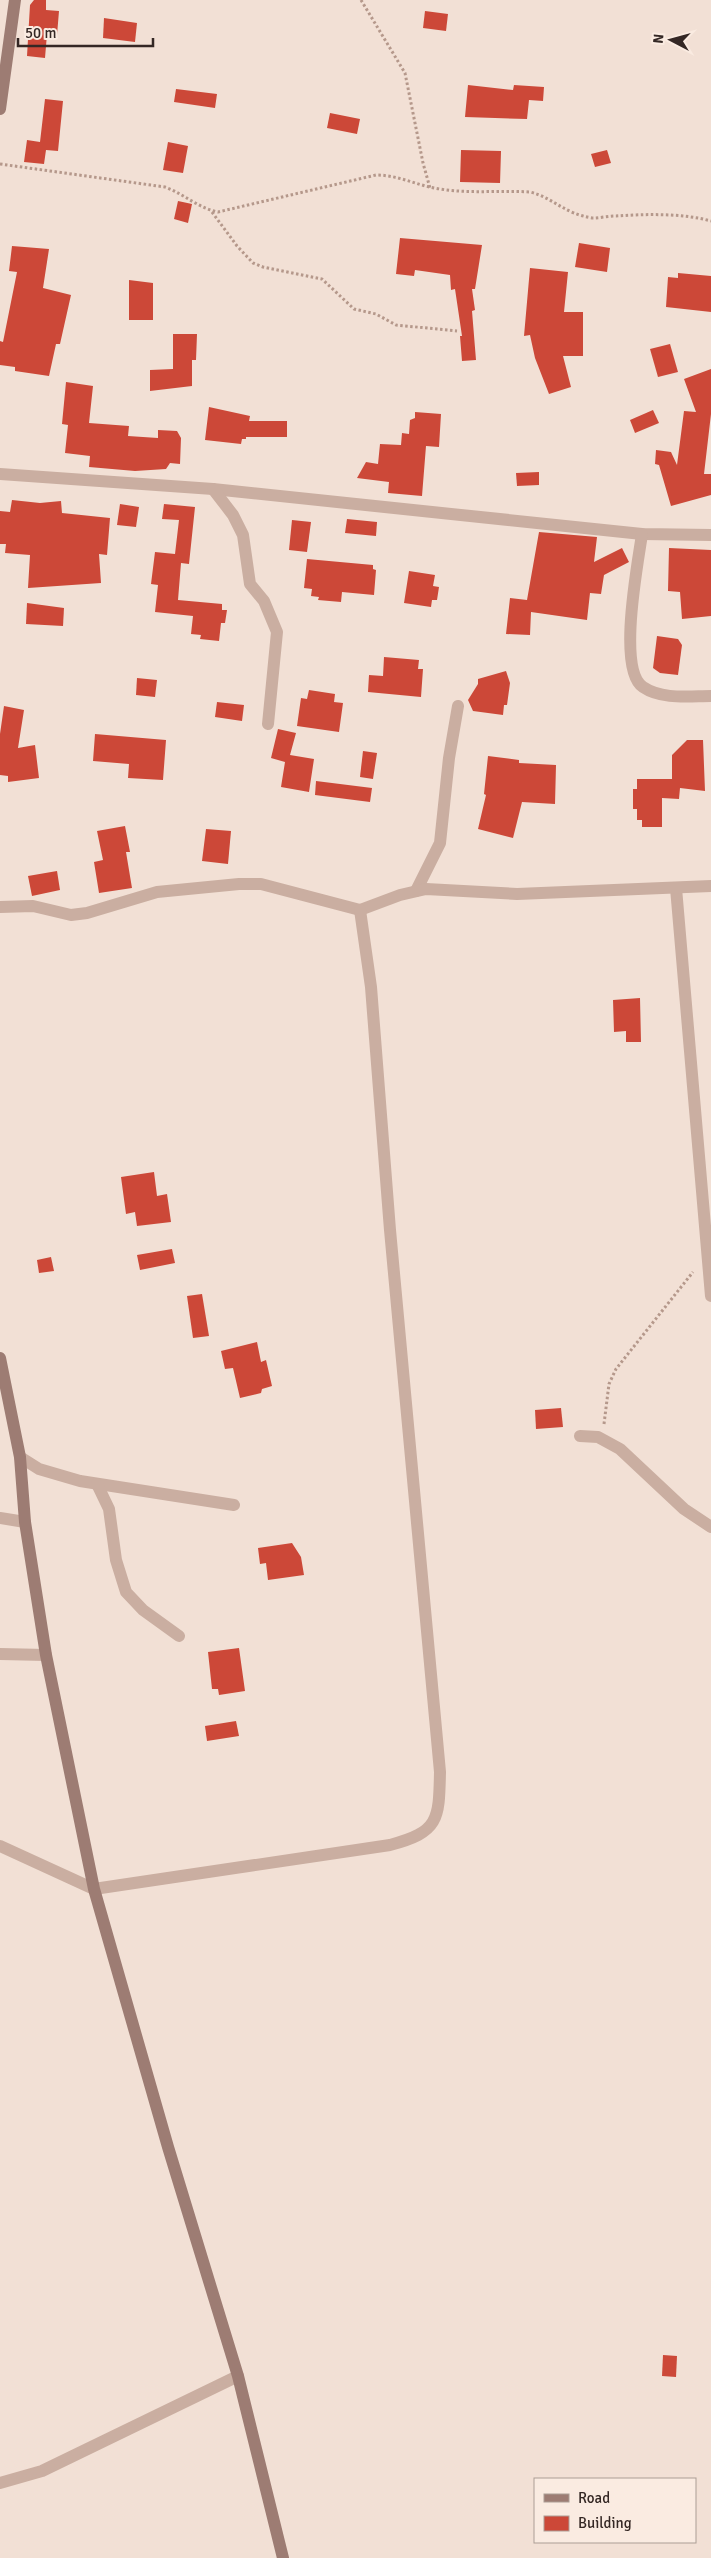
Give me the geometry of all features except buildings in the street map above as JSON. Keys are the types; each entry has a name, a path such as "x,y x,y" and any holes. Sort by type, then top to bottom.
{"street":[{"path":"0,109 15,0"},
{"path":"0,474 213,489 642,534 711,535"},
{"path":"213,489 233,515 243,535 250,584 264,602 276,632 268,724"},
{"path":"642,534 630,647 634,675 642,687 656,693 677,696 711,696"},
{"path":"416,891 440,843 449,758 458,706"},
{"path":"0,907 33,906 71,915 87,913 157,892 239,884 261,884 360,910 416,891 450,890 517,894 711,886"},
{"path":"676,888 711,1296"},
{"path":"0,1846 94,1889 398,1843 414,1838 431,1828 439,1802 440,1772 390,1230 371,987 360,910"},
{"path":"0,1358 20,1457 25,1522 46,1655 94,1889 165,2138 238,2376 283,2558"},
{"path":"580,1436 603,1439 620,1449 684,1509 711,1527"},
{"path":"20,1457 39,1469 56,1476 234,1505"},
{"path":"98,1484 109,1509 116,1560 126,1592 143,1610 179,1636"},
{"path":"0,1518 25,1522"},
{"path":"0,1654 46,1655"},
{"path":"0,2483 42,2471 238,2376"}],"path":[{"path":"361,0 405,73 422,163 430,188"},
{"path":"0,164 166,187 178,192 204,210 218,212 376,175 389,175 430,188 530,192 539,194 566,211 595,218 640,215 697,217 711,221"},
{"path":"212,211 237,246 253,263 263,268 322,279 354,309 376,314 396,325 457,331"},
{"path":"603,1439 609,1384 616,1369 707,1254"}]}
